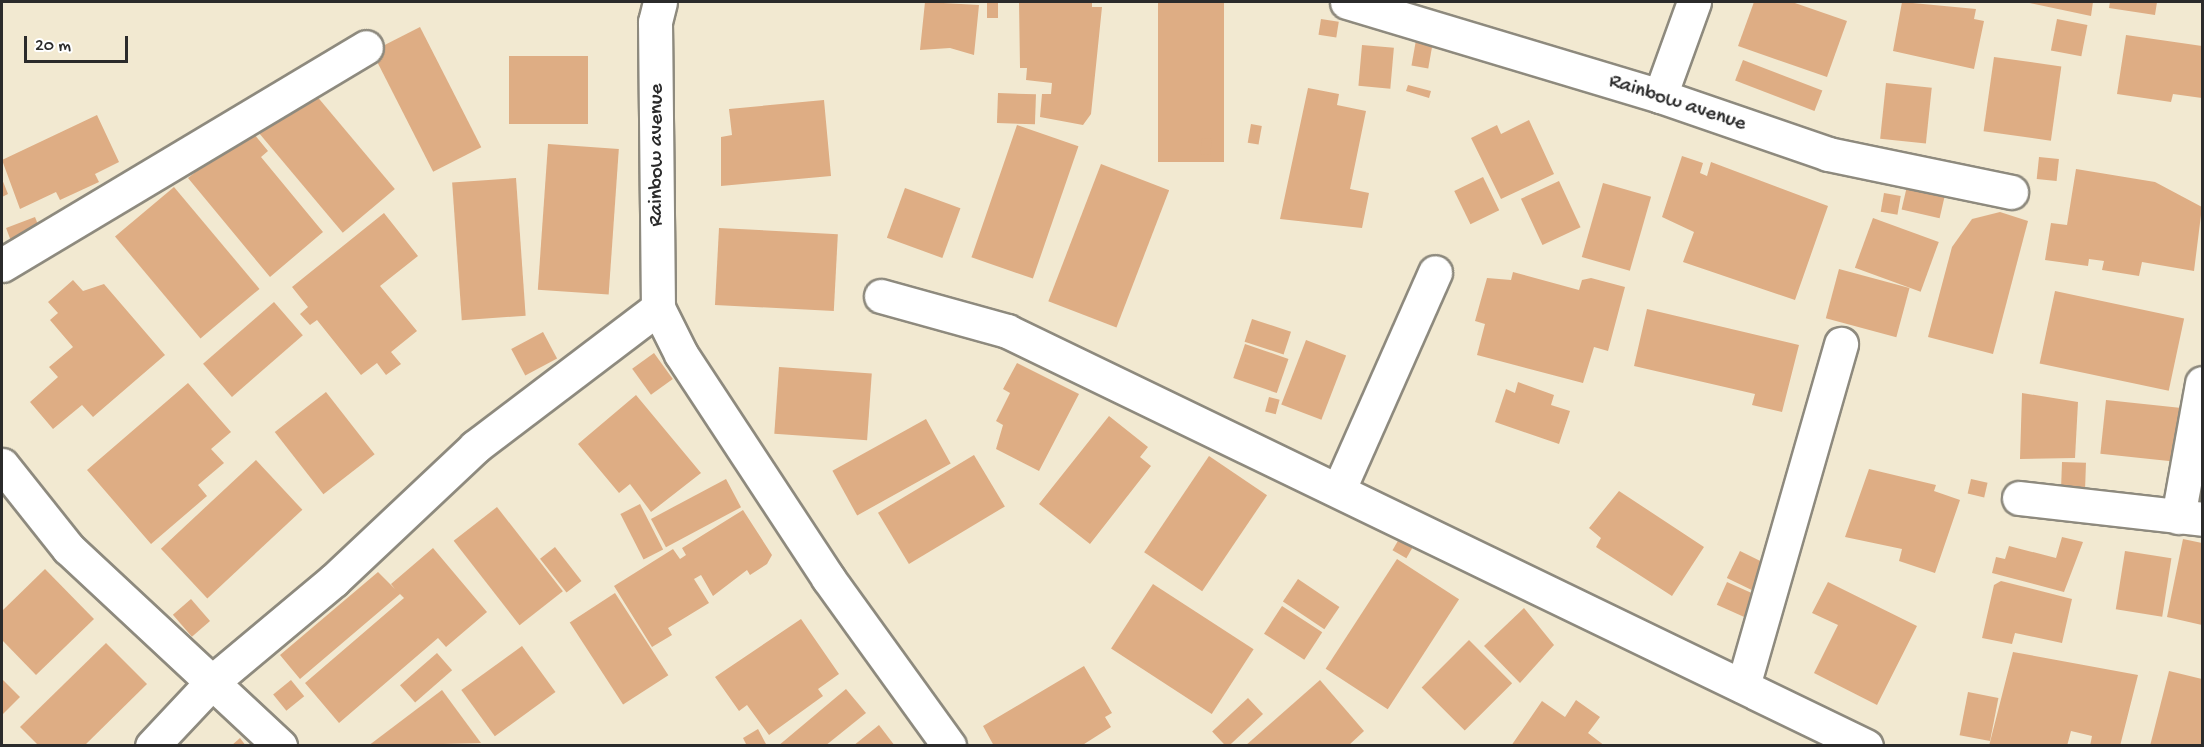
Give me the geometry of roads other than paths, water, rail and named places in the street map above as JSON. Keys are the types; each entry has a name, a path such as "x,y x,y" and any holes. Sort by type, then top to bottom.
{"street":[{"name":"Rainbow avenue","path":"658,308 655,22 660,2"},
{"name":"Rainbow avenue","path":"1347,2 1660,96 1828,154 2011,192"},
{"path":"1660,96 1694,2"},
{"path":"2,265 366,47"},
{"path":"1339,489 1436,272"},
{"path":"881,296 1007,331 1339,489 1866,746"},
{"path":"152,746 212,682 334,580 475,447 658,308 681,354 828,578 949,746"},
{"path":"1743,686 1841,344"},
{"path":"2019,498 2190,518 2202,383"},
{"path":"2,465 68,548 280,746"}]}
